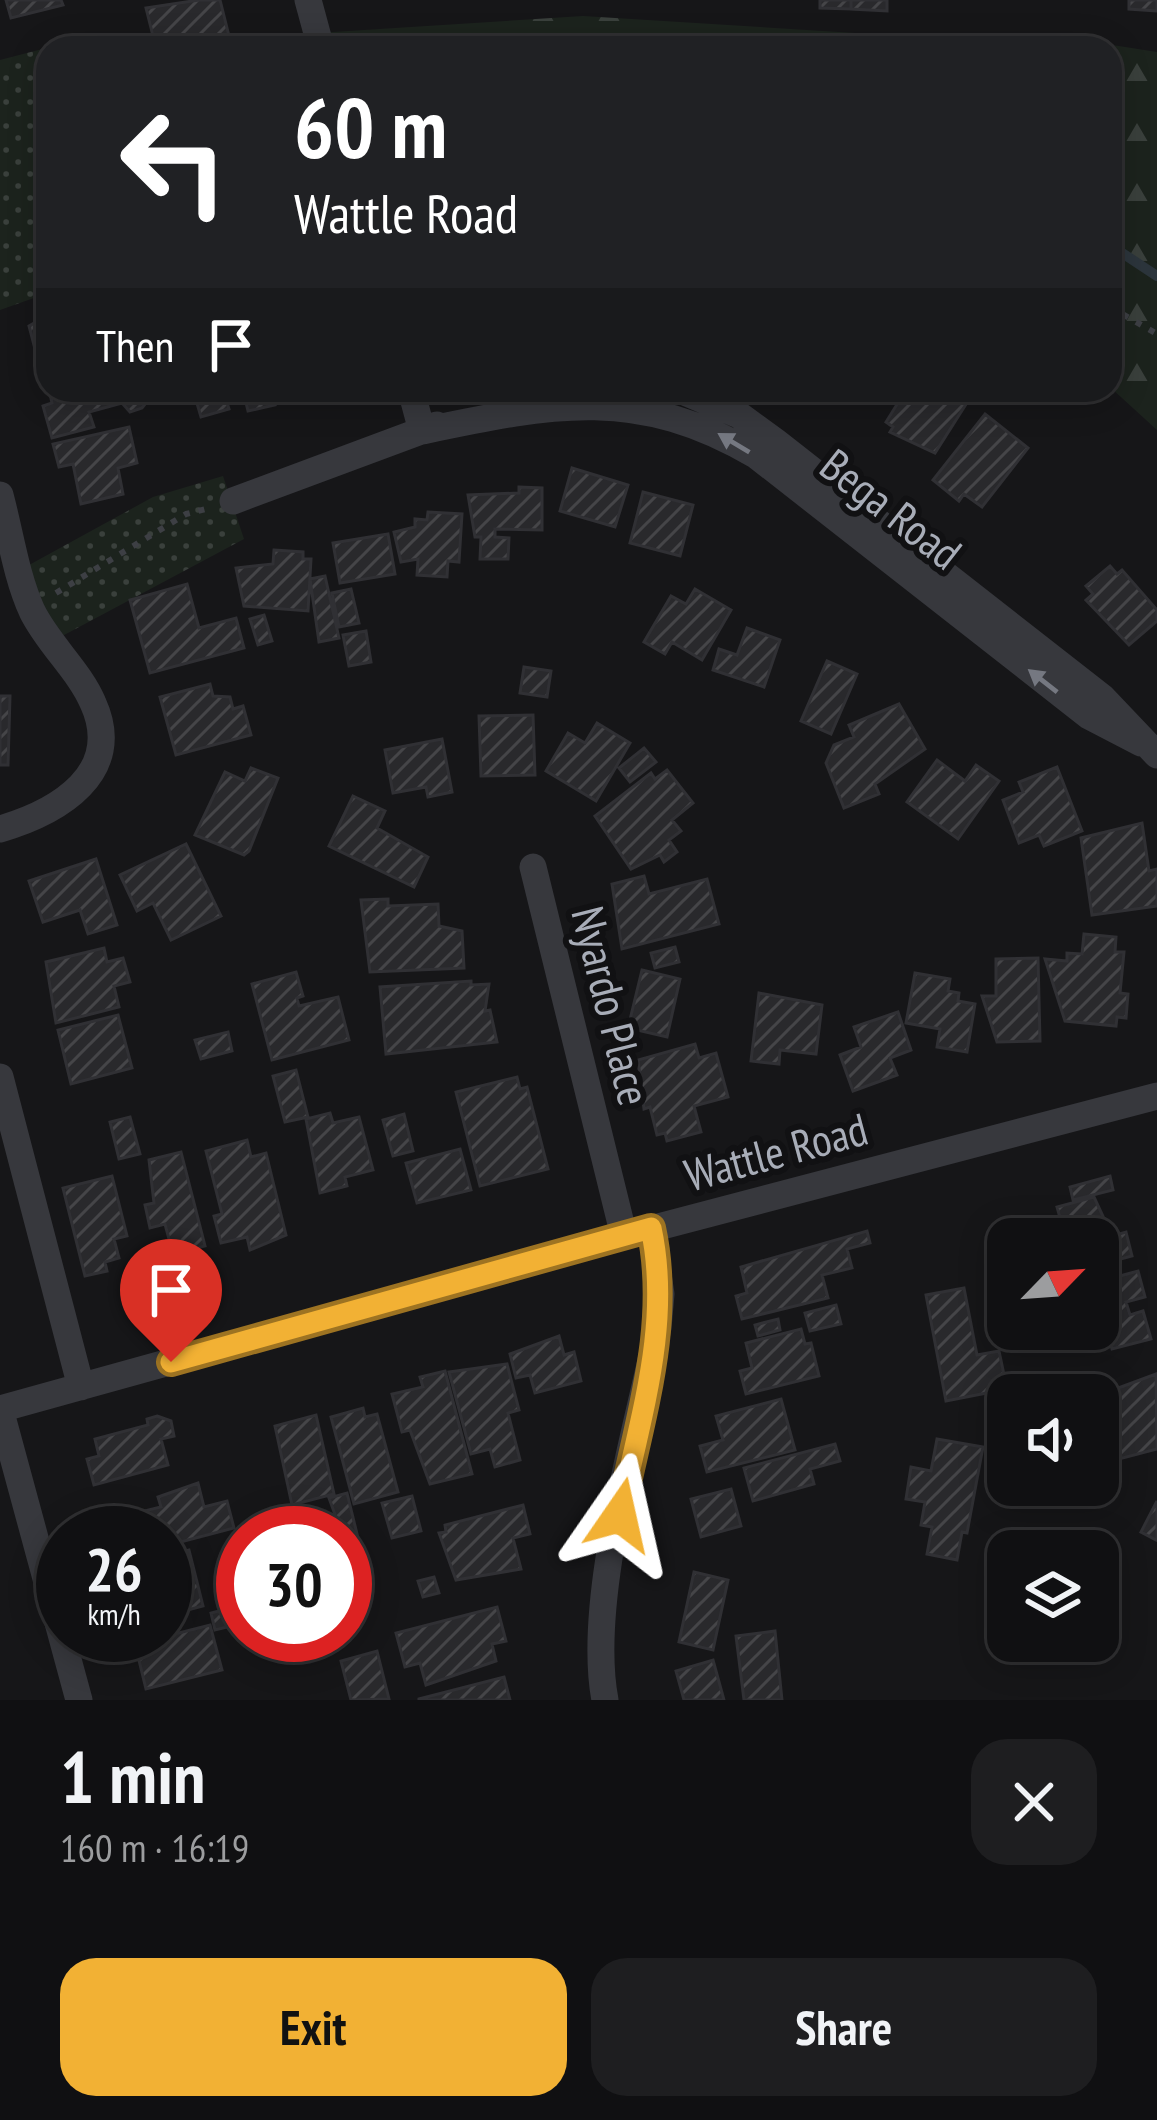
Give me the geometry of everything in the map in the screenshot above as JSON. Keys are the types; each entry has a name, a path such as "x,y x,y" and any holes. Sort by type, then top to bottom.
{"street":[{"path":"308,0 318,36"},
{"path":"414,402 422,431"},
{"name":"Bega Road","path":"232,501 495,402"},
{"name":"Bega Road","path":"708,402 739,415 776,442 1103,698 1149,749"},
{"name":"Bega Road","path":"422,431 542,406 620,404 717,433 757,457 1088,716 1149,749"},
{"path":"0,495 31,608 94,703 103,749 80,791 33,819 0,829"},
{"name":"Nyardo Place","path":"533,867 660,1311 602,1609 599,1670 604,1700"},
{"path":"0,1077 81,1388"},
{"name":"Wattle Road","path":"0,1409 637,1232 1157,1096"},
{"path":"0,1409 79,1700"}],"path":[{"path":"1122,314 1157,334"},
{"path":"31,608 186,514 232,501"}],"green space":[{"path":"583,16 904,36 318,36"},
{"path":"1122,47 1157,52 1157,430 1122,398"},
{"path":"36,51 36,297 0,310 0,60"},
{"path":"223,476 244,539 51,642 20,570 153,497"}],"building":[{"path":"6,0 61,0 63,5 11,18"},
{"path":"220,0 229,36 153,36 146,8"},
{"path":"820,0 851,0 851,9 820,8"},
{"path":"851,0 887,0 887,11 851,9"},
{"path":"1129,0 1157,0 1157,11 1129,9"},
{"path":"36,322 36,349 35,349 29,326"},
{"path":"147,402 130,412 122,403 89,412 94,427 52,438 43,406"},
{"path":"197,402 227,402 229,409 201,417"},
{"path":"246,402 274,402 275,405 248,411"},
{"path":"898,402 967,402 935,453 890,432 893,427 886,422"},
{"path":"985,414 1028,448 982,507 964,494 959,501 933,480"},
{"path":"129,427 137,463 118,468 123,494 81,504 73,464 59,467 53,444"},
{"path":"572,468 628,485 615,527 560,511"},
{"path":"519,487 542,488 542,530 495,529 495,537 509,538 508,559 480,559 481,537 475,537 468,495 519,493"},
{"path":"643,492 693,505 680,556 630,543"},
{"path":"428,512 462,514 459,562 448,561 447,577 417,575 418,559 401,562 394,532 415,527 415,519 427,520"},
{"path":"388,534 395,574 340,583 333,543"},
{"path":"274,550 303,552 303,559 311,559 308,611 244,606 236,568 273,564"},
{"path":"1110,566 1117,574 1122,570 1157,610 1157,621 1129,645 1086,600 1093,594 1086,586"},
{"path":"325,576 339,638 319,642 310,579"},
{"path":"187,584 199,628 236,618 244,648 150,673 130,600"},
{"path":"351,589 359,623 339,627 332,593"},
{"path":"695,589 731,610 702,660 672,642 665,654 644,642 671,596 686,604"},
{"path":"264,615 272,641 258,645 250,619"},
{"path":"747,628 780,640 764,687 713,670 719,649 737,655"},
{"path":"366,631 371,662 349,666 343,635"},
{"path":"827,661 857,674 831,734 801,721"},
{"path":"524,667 551,671 547,697 520,693"},
{"path":"210,684 213,696 230,697 233,709 243,706 251,735 176,755 160,697"},
{"path":"0,696 10,696 8,765 0,765"},
{"path":"899,704 925,749 875,784 879,794 844,808 826,763 834,745 854,737 849,725"},
{"path":"533,715 535,775 481,776 479,716"},
{"path":"597,723 630,743 596,801 546,771 568,733 585,743"},
{"path":"442,739 452,792 428,797 426,787 393,793 385,750"},
{"path":"644,748 656,762 630,782 619,768"},
{"path":"937,760 965,781 976,765 999,781 958,839 907,802"},
{"path":"1057,767 1082,831 1044,846 1039,835 1019,843 1003,800 1023,792 1019,782"},
{"path":"251,768 278,778 249,851 244,855 195,835 225,772 245,781"},
{"path":"667,770 693,803 672,820 681,831 669,840 677,852 664,862 660,855 631,869 595,816 651,773 655,779"},
{"path":"353,796 385,811 377,828 428,857 414,887 329,846"},
{"path":"1142,823 1149,871 1157,869 1157,906 1092,915 1081,838"},
{"path":"186,844 221,916 171,940 153,903 137,911 120,875"},
{"path":"96,859 117,925 88,934 80,910 43,922 29,881"},
{"path":"644,876 649,894 707,879 719,924 622,949 612,884"},
{"path":"388,899 388,906 438,904 439,926 462,931 464,968 370,972 361,900"},
{"path":"1084,934 1116,937 1115,952 1124,952 1120,993 1128,994 1126,1018 1117,1017 1116,1026 1065,1021 1045,959 1067,961 1067,953 1082,954"},
{"path":"675,947 679,962 655,968 651,953"},
{"path":"104,948 107,962 123,958 130,982 114,986 119,1007 56,1023 46,962"},
{"path":"1038,958 1040,1041 997,1042 982,996 996,996 996,959"},
{"path":"642,970 680,979 667,1037 628,1028"},
{"path":"296,972 303,996 297,998 299,1006 338,997 349,1040 272,1060 252,984"},
{"path":"915,973 950,979 948,991 959,993 958,1001 975,1004 967,1052 937,1047 940,1029 906,1023"},
{"path":"471,981 471,985 489,984 485,1011 490,1010 497,1042 386,1054 380,987"},
{"path":"759,993 822,1005 816,1054 780,1050 779,1064 751,1061"},
{"path":"898,1012 911,1050 890,1058 897,1075 853,1091 840,1055 861,1047 854,1027"},
{"path":"118,1015 132,1068 71,1084 58,1030"},
{"path":"228,1032 232,1051 201,1059 195,1040"},
{"path":"695,1044 699,1058 716,1053 728,1097 694,1106 701,1132 667,1141 665,1133 657,1135 650,1107 644,1109 638,1060"},
{"path":"296,1070 308,1117 285,1122 273,1076"},
{"path":"517,1077 520,1089 527,1087 548,1169 480,1186 456,1092"},
{"path":"330,1113 333,1123 359,1117 373,1170 345,1177 347,1186 320,1193 306,1119"},
{"path":"404,1114 413,1151 393,1156 383,1120"},
{"path":"130,1117 140,1154 119,1159 110,1122"},
{"path":"247,1140 251,1157 266,1153 286,1235 250,1250 247,1237 221,1243 214,1216 222,1214 206,1151"},
{"path":"460,1149 471,1190 417,1203 406,1163"},
{"path":"181,1152 205,1246 182,1252 179,1241 170,1243 165,1224 150,1228 145,1205 154,1203 149,1160"},
{"path":"112,1176 127,1236 114,1239 119,1258 105,1262 107,1271 85,1276 63,1188"},
{"path":"1110,1176 1113,1190 1073,1200 1070,1187"},
{"path":"1094,1197 1104,1218 1060,1218 1057,1207"},
{"path":"867,1231 870,1243 847,1249 852,1268 822,1275 828,1298 742,1319 736,1296 747,1293 741,1267"},
{"path":"1126,1232 1132,1256 1119,1259 1119,1234"},
{"path":"1138,1271 1145,1297 1126,1302 1130,1315 1143,1311 1151,1339 1119,1347 1119,1276"},
{"path":"964,1288 977,1355 999,1351 1004,1374 987,1374 987,1393 946,1401 926,1295"},
{"path":"836,1305 841,1324 810,1331 805,1313"},
{"path":"778,1319 780,1330 758,1336 755,1325"},
{"path":"801,1329 805,1344 811,1343 819,1376 746,1394 740,1371 752,1368 746,1343"},
{"path":"559,1336 564,1355 574,1352 581,1381 535,1393 530,1375 516,1378 510,1354"},
{"path":"507,1364 519,1410 508,1413 520,1460 495,1467 490,1449 471,1454 449,1372"},
{"path":"445,1371 472,1474 430,1484 410,1430 402,1432 392,1394 423,1387 420,1377"},
{"path":"1156,1374 1157,1449 1119,1459 1119,1388"},
{"path":"781,1399 795,1450 707,1472 700,1446 723,1440 716,1416"},
{"path":"363,1408 365,1417 377,1414 398,1492 354,1504 331,1417"},
{"path":"316,1415 334,1494 292,1505 275,1426"},
{"path":"157,1416 171,1421 174,1436 161,1439 168,1465 94,1485 87,1459 99,1456 95,1439 148,1425 147,1419"},
{"path":"937,1439 983,1447 967,1533 962,1532 957,1560 927,1554 932,1527 921,1525 925,1502 906,1499 911,1467 931,1471"},
{"path":"835,1444 840,1461 810,1469 814,1484 753,1501 744,1468"},
{"path":"198,1483 204,1507 227,1501 228,1506 216,1506 216,1533 192,1539 192,1506 161,1506 158,1497"},
{"path":"731,1489 741,1526 701,1537 691,1499"},
{"path":"347,1493 350,1506 332,1506 329,1498"},
{"path":"412,1496 421,1531 392,1538 382,1503"},
{"path":"1157,1501 1157,1538 1156,1540 1141,1532"},
{"path":"523,1505 530,1534 513,1538 521,1569 456,1580 439,1533 446,1532 445,1525"},
{"path":"192,1562 203,1606 192,1609"},
{"path":"694,1572 728,1580 713,1650 679,1642"},
{"path":"434,1577 439,1593 423,1597 418,1581"},
{"path":"497,1607 506,1641 492,1644 496,1661 426,1685 420,1663 405,1667 396,1633"},
{"path":"210,1625 216,1662 222,1670 146,1689 139,1662 192,1662 192,1630"},
{"path":"775,1631 782,1700 744,1700 736,1636"},
{"path":"377,1651 389,1699 351,1700 341,1662 372,1662 372,1652"},
{"path":"713,1660 724,1700 684,1700 676,1671"},
{"path":"504,1677 510,1700 419,1700 419,1699"}],"waterway":[{"path":"1122,253 1157,276"}],"route":[{"path":"171,1362 651,1228 661,1294 658,1328 620,1515"}]}
